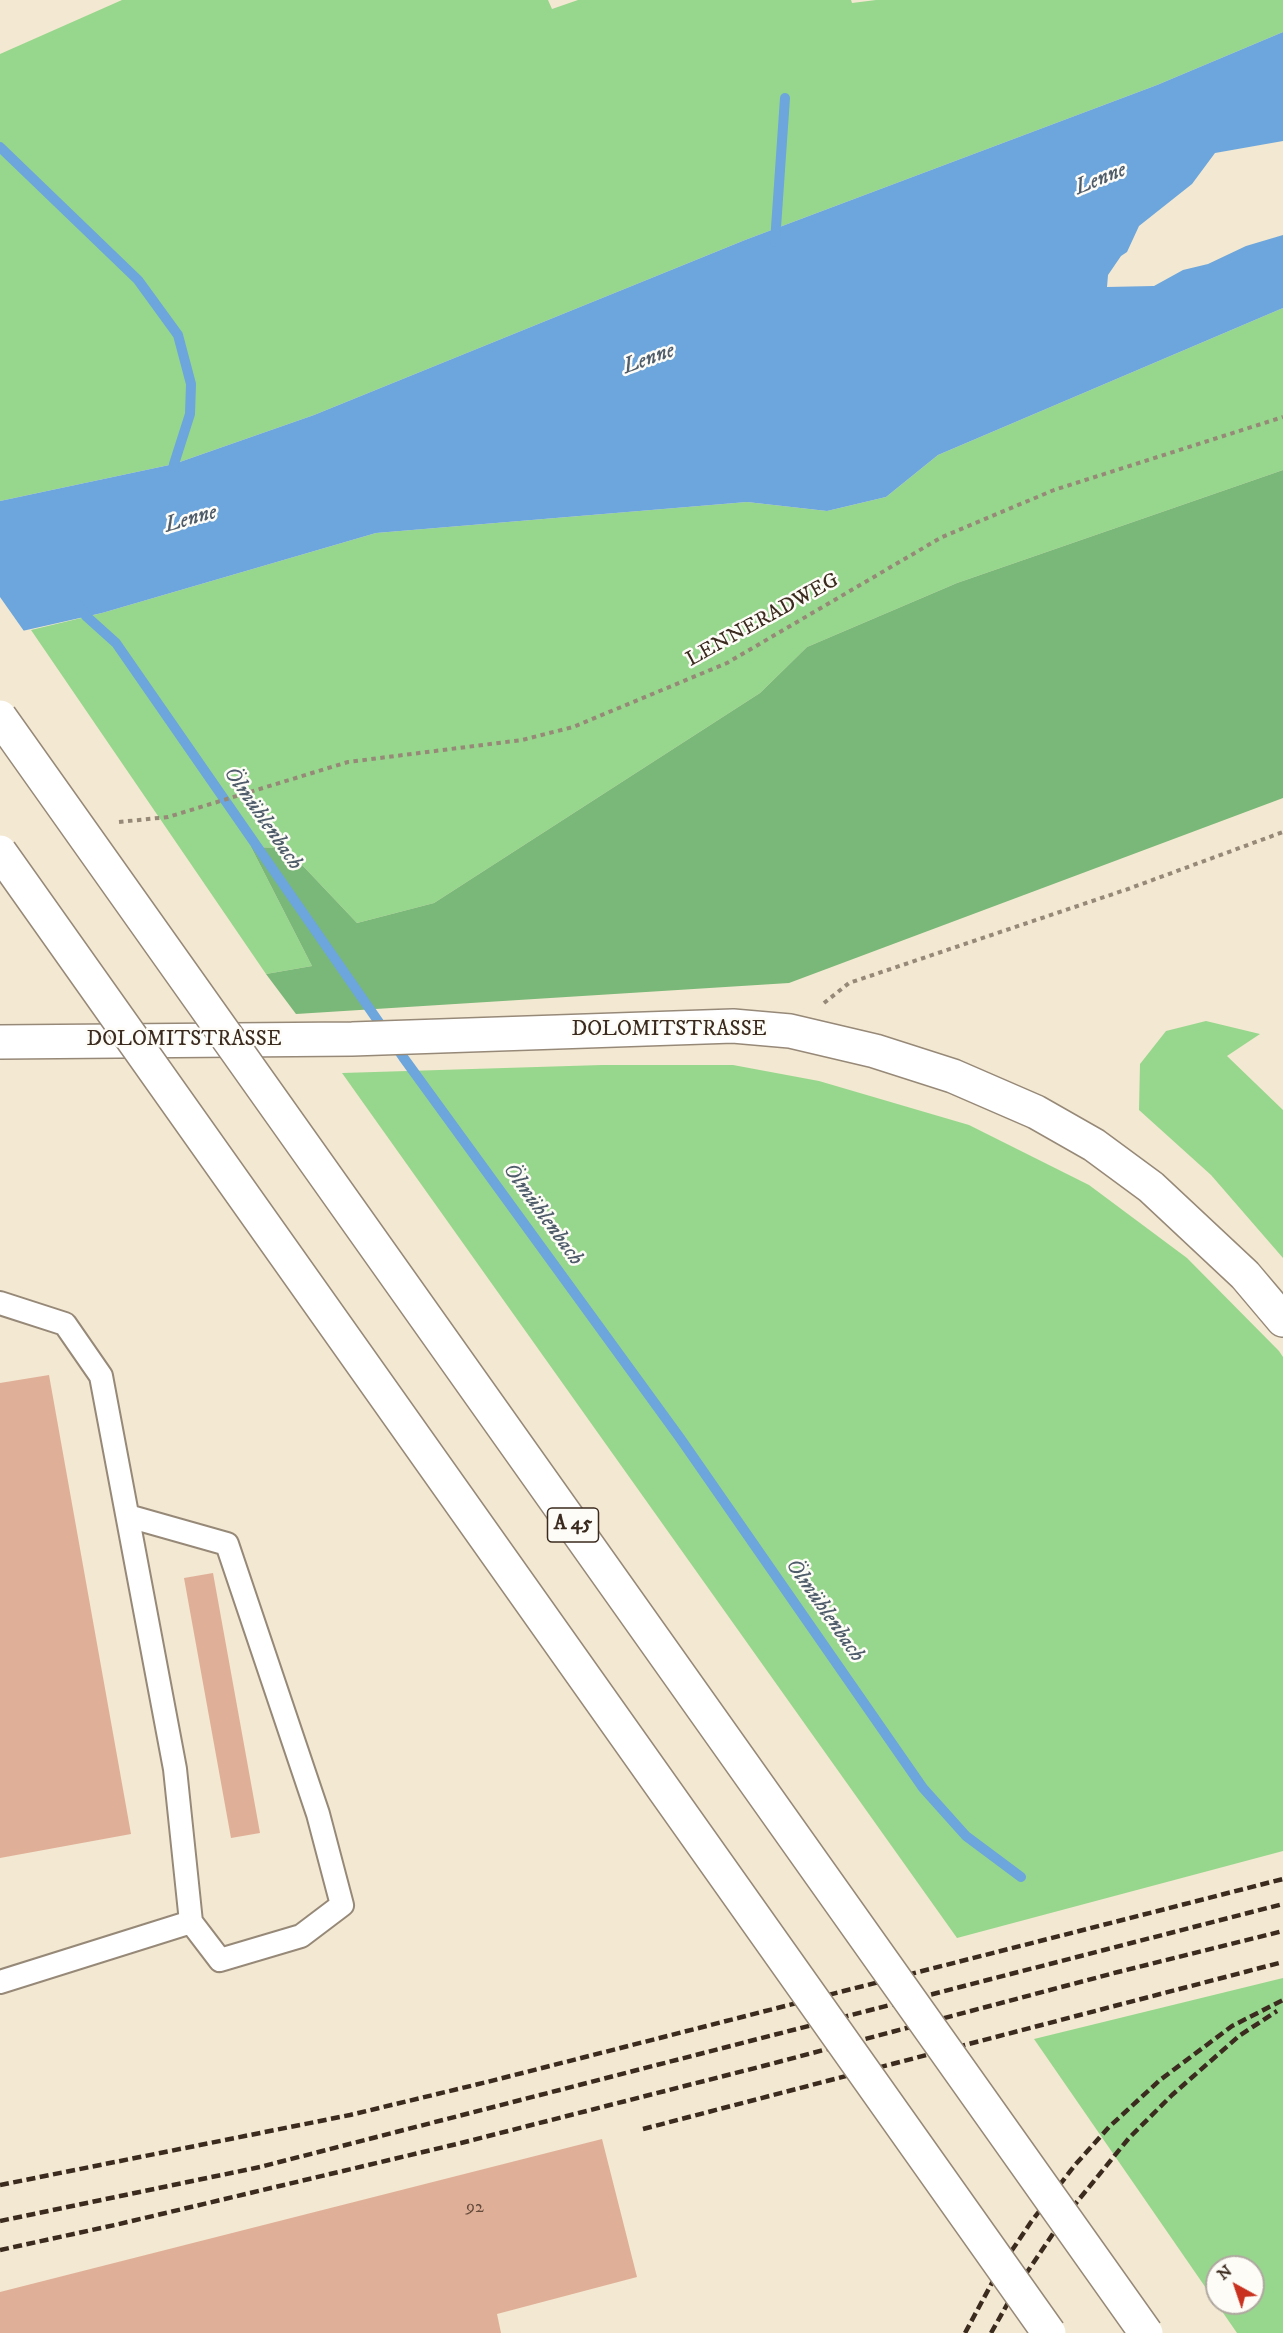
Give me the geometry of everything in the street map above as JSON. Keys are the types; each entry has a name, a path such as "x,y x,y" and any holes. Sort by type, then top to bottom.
{"main road":[{"name":"A 45","path":"0,717 1146,2333"},
{"path":"0,852 1050,2333"},
{"name":"DOLOMITSTRASSE","path":"0,1042 352,1039 733,1026 790,1031 875,1051 953,1076 1046,1117 1094,1145 1151,1187 1245,1275 1283,1320"}],"lane":[{"path":"0,1303 65,1324 101,1376 175,1769 191,1922 220,1960 301,1936 342,1905 318,1814 227,1544 128,1516"},
{"path":"0,1982 191,1922"}],"path":[{"name":"LENNERADWEG","path":"207,807 289,778 348,762 522,740 573,727 727,663 942,537 1054,490 1283,417"},
{"path":"790,1031 849,983 1128,889 1283,832"}],"green space":[{"path":"122,0 548,0 552,9 578,0 851,0 852,3 876,0 1283,0 1283,32 1157,85 745,240 314,415 174,464 0,501 0,54"},
{"path":"1283,308 1283,470 957,583 807,647 760,693 434,903 357,923 286,848 251,847 312,966 266,974 31,630 102,613 376,533 747,502 827,511 886,497 938,455"},
{"path":"1283,470 1283,798 789,983 296,1014 266,974 312,966 251,847 286,848 357,923 434,903 760,693 807,647 957,583"},
{"path":"1206,1021 1260,1034 1227,1056 1283,1110 1283,1258 1211,1175 1139,1110 1140,1064 1166,1031"},
{"path":"602,1065 733,1065 819,1081 969,1125 1089,1185 1187,1258 1279,1351 1283,1357 1283,1851 957,1938 342,1073"},
{"path":"1283,1978 1283,2333 1237,2333 1225,2315 1265,2315 1265,2255 1205,2255 1205,2287 1034,2039"}],"water":[{"name":"Lenne","path":"1283,32 1283,141 1215,153 1192,184 1139,226 1127,252 1121,256 1108,275 1107,287 1154,286 1183,270 1208,264 1246,246 1283,235 1283,308 938,455 886,497 827,511 747,502 376,533 102,613 0,636 0,501 174,464 314,415 745,240 1157,85"}],"pier":[{"path":"0,597 26,634 0,639"}],"building":[{"path":"49,1375 131,1834 0,1858 0,1383"},
{"path":"213,1573 260,1833 231,1838 184,1578"},
{"path":"602,2139 637,2277 497,2314 501,2333 0,2333 0,2292"}],"waterway":[{"path":"775,242 785,98"},
{"path":"0,147 138,280 178,335 191,384 190,414 174,464 172,479"},
{"name":"Ölmühlenbach","path":"79,606 86,616 116,643 403,1057 680,1438 923,1788 966,1836 1021,1877"}],"railway":[{"path":"0,2185 350,2115 1283,1879"},
{"path":"0,2221 260,2167 1283,1904"},
{"path":"0,2250 461,2143 1283,1931"},
{"path":"643,2129 1283,1962"},
{"path":"965,2333 1000,2268 1031,2222 1075,2165 1109,2127 1160,2080 1232,2026 1283,2000"},
{"path":"991,2333 1017,2287 1063,2219 1129,2138 1172,2095 1239,2036 1277,2011"}]}
